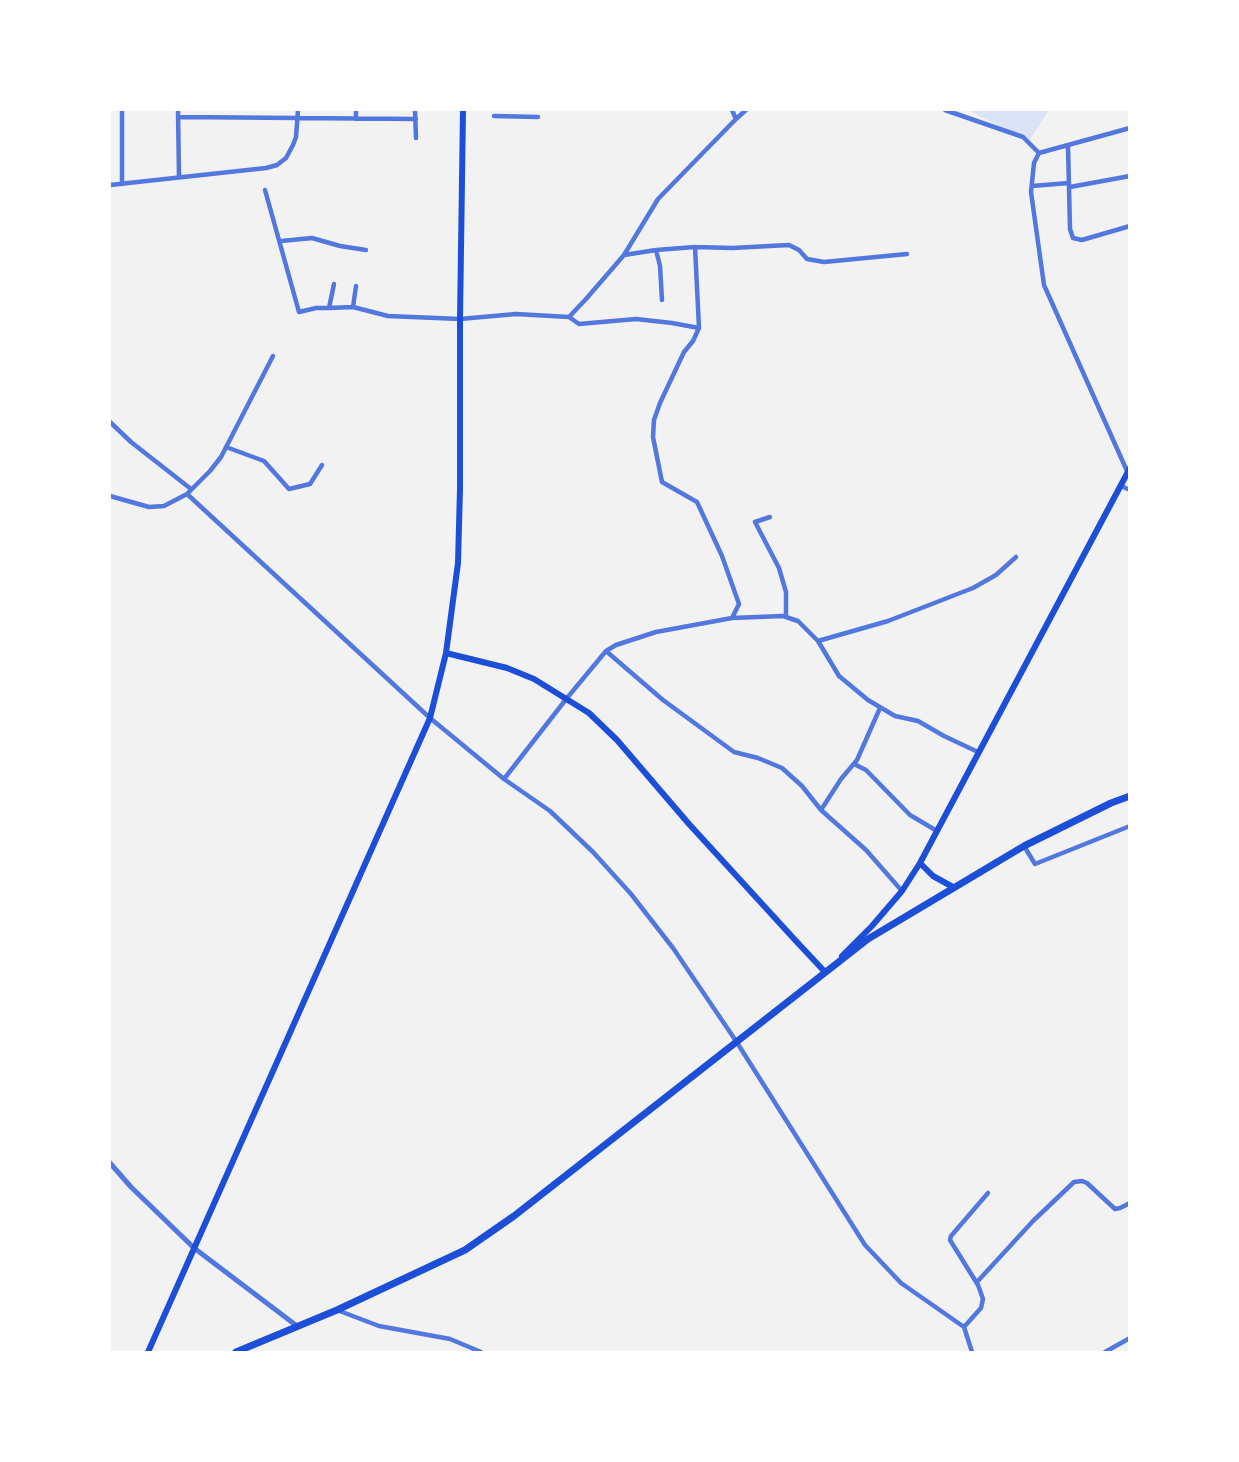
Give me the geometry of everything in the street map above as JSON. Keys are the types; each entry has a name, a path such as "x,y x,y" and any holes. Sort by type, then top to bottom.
{"highway":[{"path":"236,1353 444,1261 490,1234 868,939 1024,846 1111,802 1130,796"}],"main road":[{"path":"148,1353 430,718 446,653 456,590 460,521 463,110"},
{"path":"446,653 534,679 589,713 617,741 746,887 825,972 872,926 902,891 920,863 1128,469"},
{"path":"920,863 933,876 953,887"}],"street":[{"path":"122,110 122,184"},
{"path":"178,110 179,177"},
{"path":"238,110 238,118"},
{"path":"110,185 277,165 286,158 293,145 298,110"},
{"path":"356,110 356,119"},
{"path":"415,110 416,138"},
{"path":"512,110 512,117"},
{"path":"732,110 736,119"},
{"path":"569,317 624,255 658,198 746,110"},
{"path":"945,110 1023,137 1039,153"},
{"path":"494,116 538,117"},
{"path":"178,117 416,119"},
{"path":"1128,469 1044,285 1031,197 1034,163 1039,153 1130,128"},
{"path":"1068,146 1071,234 1076,240 1130,226"},
{"path":"1032,186 1069,185 1130,176"},
{"path":"265,190 299,312 316,308 353,307 388,316 460,319 516,314 569,317 579,324 636,319 699,328"},
{"path":"281,241 312,238 366,250"},
{"path":"624,255 695,247 732,248 789,244 800,250 807,259 824,262 907,254"},
{"path":"695,247 699,328 693,341 684,352 660,403 654,420 653,437 662,482 697,502 707,522 739,604 732,618"},
{"path":"656,250 660,266 662,300"},
{"path":"329,308 334,284"},
{"path":"353,307 356,286"},
{"path":"110,496 148,507 164,506 189,491 210,471 226,447 273,356"},
{"path":"110,422 189,491 430,718 504,779 550,811 631,894 673,948 736,1041 865,1245 901,1283 964,1327 972,1353"},
{"path":"226,447 264,461 289,489 310,484 322,465"},
{"path":"1121,486 1130,490"},
{"path":"770,517 755,522 779,567 786,592 786,617"},
{"path":"818,641 888,621 973,588 996,575 1016,557"},
{"path":"504,779 606,651 616,645 656,632 732,618 786,617 798,621 818,641 839,676 880,708 894,716 918,721 978,752"},
{"path":"606,651 663,700 734,752 758,758 782,768 802,786 821,810 866,850 902,891"},
{"path":"821,810 841,779 854,764 880,708"},
{"path":"854,764 866,770 910,815 937,831"},
{"path":"1024,846 1035,864 1130,826"},
{"path":"110,1163 131,1187 194,1248 297,1326"},
{"path":"976,1282 1033,1221 1074,1182 1082,1181 1087,1184 1114,1209 1130,1203"},
{"path":"964,1327 983,1304 982,1294 950,1240 988,1193"},
{"path":"337,1310 379,1326 450,1340 482,1353"},
{"path":"1105,1353 1130,1338"}],"shaded area":[{"path":"968,110 1049,110 1029,141"}]}
